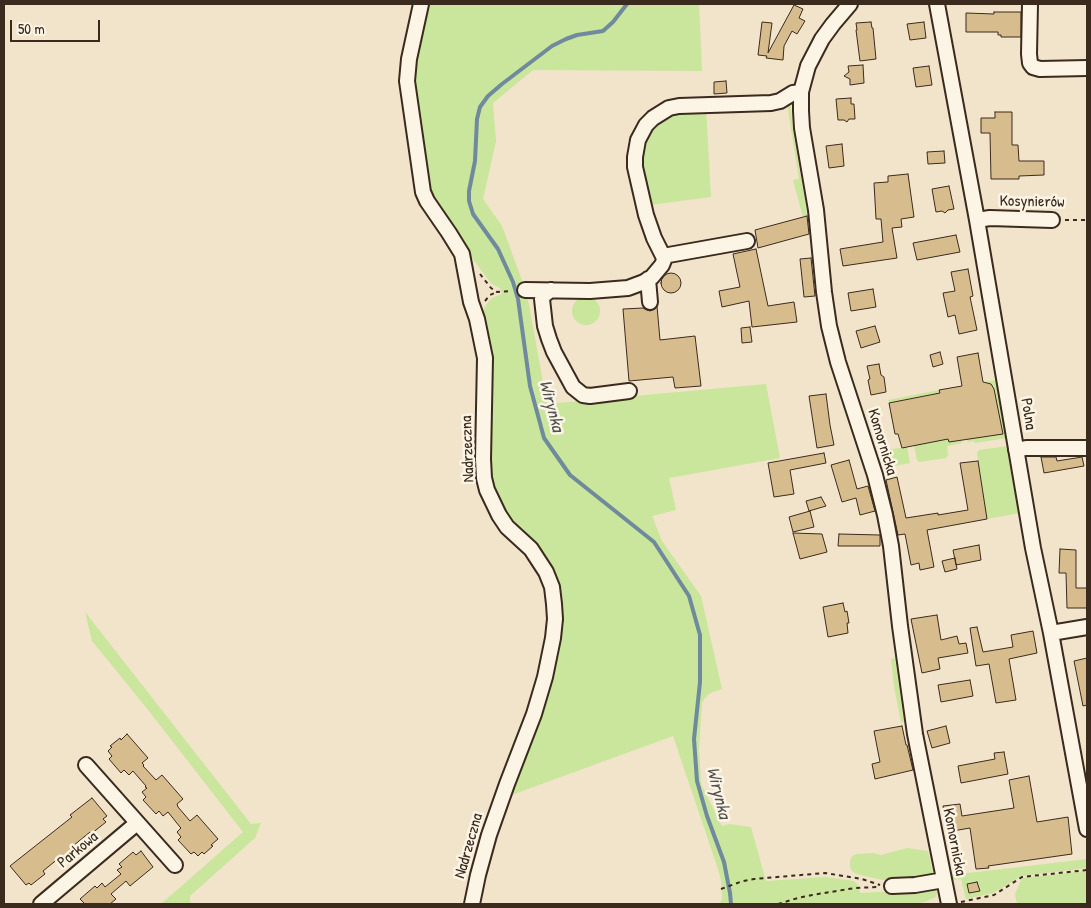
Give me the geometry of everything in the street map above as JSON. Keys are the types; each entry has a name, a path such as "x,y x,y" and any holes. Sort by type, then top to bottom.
{"street":[{"name":"Nadrzeczna","path":"421,4 409,59 408,90 423,192 426,201 462,254 467,285 485,358 484,478 487,490 499,515 507,527 531,549 546,572 552,587 555,619 545,677 534,714 489,835 472,904"},
{"name":"Komornicka","path":"850,4 817,47 805,74 801,92 802,128 817,220 828,317 835,351 870,458 885,515 915,734 949,903"},
{"name":"Polna","path":"937,4 977,220 1033,548 1085,808 1087,829"},
{"path":"1030,4 1029,54 1032,66 1040,69 1087,68"},
{"path":"525,290 606,290 633,287 644,282 658,271 664,260 646,215 635,167 635,156 638,140 646,124 661,112 679,106 770,103 780,101 793,93 801,92"},
{"name":"Kosynierów","path":"977,220 990,218 1052,220"},
{"path":"663,256 746,241"},
{"path":"648,279 650,302"},
{"path":"551,290 542,299 545,326 554,352 573,387 583,395 590,396 629,391"},
{"path":"1016,450 1026,448 1087,448"},
{"path":"1051,633 1087,627"},
{"path":"86,765 175,865"},
{"name":"Parkowa","path":"41,904 138,823"},
{"path":"892,886 944,880"}],"path":[{"name":"Kosynierów","path":"1052,220 1087,220"},
{"path":"479,273 491,288 497,292 507,292"},
{"path":"949,903 994,895 1022,878 1087,870"},
{"path":"721,889 743,880 825,874 862,879 883,887 855,888 812,895 778,904"}],"green space":[{"path":"424,4 699,4 702,71 533,70 493,103 496,141 483,199 502,226 527,294 547,404 766,384 780,458 669,478 676,510 652,516 662,541 701,596 722,689 709,694 702,703 699,749 701,784 722,826 729,824 751,827 766,881 825,877 854,881 858,885 860,893 936,887 936,897 915,904 720,904 722,898 721,880 673,736 506,797 559,623 527,541 508,517 491,482 488,466 481,314 492,298 502,294 500,288 492,284 459,243 430,200 412,86"},
{"path":"787,104 791,107 793,131 805,201 807,216 803,217 793,180 799,179"},
{"path":"706,107 711,197 650,205 641,160 641,145 647,132 668,113"},
{"path":"586,297 596,301 600,311 596,321 586,325 576,321 572,311 576,301"},
{"path":"996,380 1007,438 975,443 974,441 968,442 967,439 994,389 991,384 984,382"},
{"path":"939,390 949,441 962,440 962,443 947,446 948,455 946,458 919,462 914,445 935,394 889,403 888,400"},
{"path":"1008,446 1020,513 987,519 977,453 979,450"},
{"path":"907,447 910,463 895,466 878,451"},
{"path":"85,612 251,824 261,823 255,838 190,896 192,904 161,904 243,832 92,641"},
{"path":"895,658 904,722 901,723 891,659"},
{"path":"907,848 928,851 934,878 883,880 856,874 850,866 852,856 857,854 873,853 881,855"},
{"path":"1087,859 1087,868 1022,876 993,893 966,899 961,879 952,880 951,875"},
{"path":"1087,871 1087,904 1017,904 1015,894 1022,878"}],"building":[{"path":"794,5 803,9 799,18 805,21 797,34 792,31 784,46 783,60 758,55 762,22 772,23 768,53"},
{"path":"994,12 1021,12 1021,37 1001,37 1001,35 998,35 998,32 966,32 966,13 994,14"},
{"path":"871,22 876,59 860,61 856,23"},
{"path":"924,22 926,38 910,40 907,24"},
{"path":"863,65 864,83 850,85 850,79 844,76 849,72 848,66"},
{"path":"929,66 932,85 916,87 913,68"},
{"path":"726,81 727,93 714,94 714,82"},
{"path":"851,98 851,104 854,104 855,119 849,119 847,122 838,120 836,99"},
{"path":"995,112 1012,112 1012,145 1018,145 1019,161 1044,161 1044,175 1019,176 1019,179 991,179 990,133 981,133 981,118 995,118"},
{"path":"842,144 844,166 829,168 826,146"},
{"path":"944,151 945,163 928,164 927,152"},
{"path":"908,174 914,217 901,219 902,227 892,228 897,258 843,266 840,249 883,242 881,219 876,219 874,183 888,182 888,176"},
{"path":"949,186 954,209 948,210 945,213 942,211 936,212 932,189"},
{"path":"807,216 809,234 758,248 755,230"},
{"path":"956,235 960,252 917,260 913,243"},
{"path":"756,249 768,306 794,302 797,322 752,327 749,301 722,307 719,291 740,287 733,254"},
{"path":"811,258 815,296 804,297 800,259"},
{"path":"968,269 973,296 970,297 977,330 959,334 955,315 948,317 943,293 955,291 951,272"},
{"path":"667,273 675,273 681,279 681,287 675,293 667,293 661,287 661,279"},
{"path":"873,289 876,307 851,311 848,293"},
{"path":"657,306 660,340 695,336 701,386 675,388 673,377 629,381 623,309 643,308 650,311"},
{"path":"875,326 880,342 861,348 856,331"},
{"path":"750,327 752,342 742,343 741,328"},
{"path":"940,352 943,364 933,367 930,355"},
{"path":"978,353 983,382 991,384 994,389 1003,434 949,442 948,439 902,448 898,434 895,434 889,403 940,393 939,390 962,386 957,357"},
{"path":"879,364 881,375 884,377 886,392 871,395 867,366"},
{"path":"826,394 834,445 817,448 809,396"},
{"path":"824,453 826,463 790,470 794,494 774,497 768,463"},
{"path":"1041,457 1056,457 1057,461 1082,457 1084,466 1044,473"},
{"path":"849,460 857,489 868,486 875,511 860,515 856,498 842,502 831,465"},
{"path":"978,461 987,519 927,530 934,567 920,570 919,563 911,565 905,534 898,535 886,480 897,477 906,518 968,510 960,463"},
{"path":"821,497 826,506 809,511 806,501"},
{"path":"810,511 814,527 793,532 789,517"},
{"path":"793,533 822,534 827,552 800,559"},
{"path":"839,534 880,535 880,546 838,546"},
{"path":"979,545 981,560 956,565 953,550"},
{"path":"1060,549 1076,550 1076,588 1087,588 1087,608 1067,608 1066,573 1059,573"},
{"path":"955,558 957,569 945,572 942,561"},
{"path":"843,603 845,612 847,611 849,623 847,623 848,633 828,637 823,607"},
{"path":"937,615 941,640 957,636 959,644 966,643 968,653 938,658 940,669 922,673 911,619"},
{"path":"977,627 983,652 1013,647 1011,635 1033,631 1037,653 1009,659 1016,700 996,703 989,664 976,666 970,628"},
{"path":"1087,658 1087,705 1083,706 1074,661"},
{"path":"970,680 973,696 941,702 938,685"},
{"path":"902,726 913,770 875,779 872,764 880,762 874,731"},
{"path":"946,726 950,743 932,748 927,731"},
{"path":"127,734 148,758 142,763 143,766 156,780 162,775 183,799 177,804 190,821 197,815 218,839 204,854 202,852 198,856 194,852 191,854 178,840 181,837 177,832 181,828 168,812 163,816 159,811 156,814 143,800 146,797 142,792 147,788 146,786 133,771 129,775 124,770 121,773 109,759 112,756 108,751 112,747 110,746"},
{"path":"1004,752 1008,774 961,783 958,766 995,759 994,753"},
{"path":"1029,776 1037,822 1068,817 1072,854 976,869 970,828 947,832 943,806 960,804 962,816 1014,808 1009,780"},
{"path":"92,798 107,816 103,819 106,822 73,846 76,849 62,861 59,858 43,871 45,874 31,885 29,883 26,885 10,866 72,817 70,815"},
{"path":"141,851 153,867 130,886 126,881 111,894 116,899 110,904 85,904 80,899 95,886 97,888 102,883 105,887 121,874 117,870 122,867 119,864 133,852 136,855"},
{"path":"977,882 980,891 969,893 967,884"}],"waterway":[{"name":"Wirynka","path":"627,4 603,31 577,35 552,46 488,96 480,107 477,119 475,161 469,201 473,214 498,249 513,282 518,299 530,386 544,438 570,475 654,542 689,596 700,635 700,682 694,739 697,781 707,816 724,862 731,904"}]}
